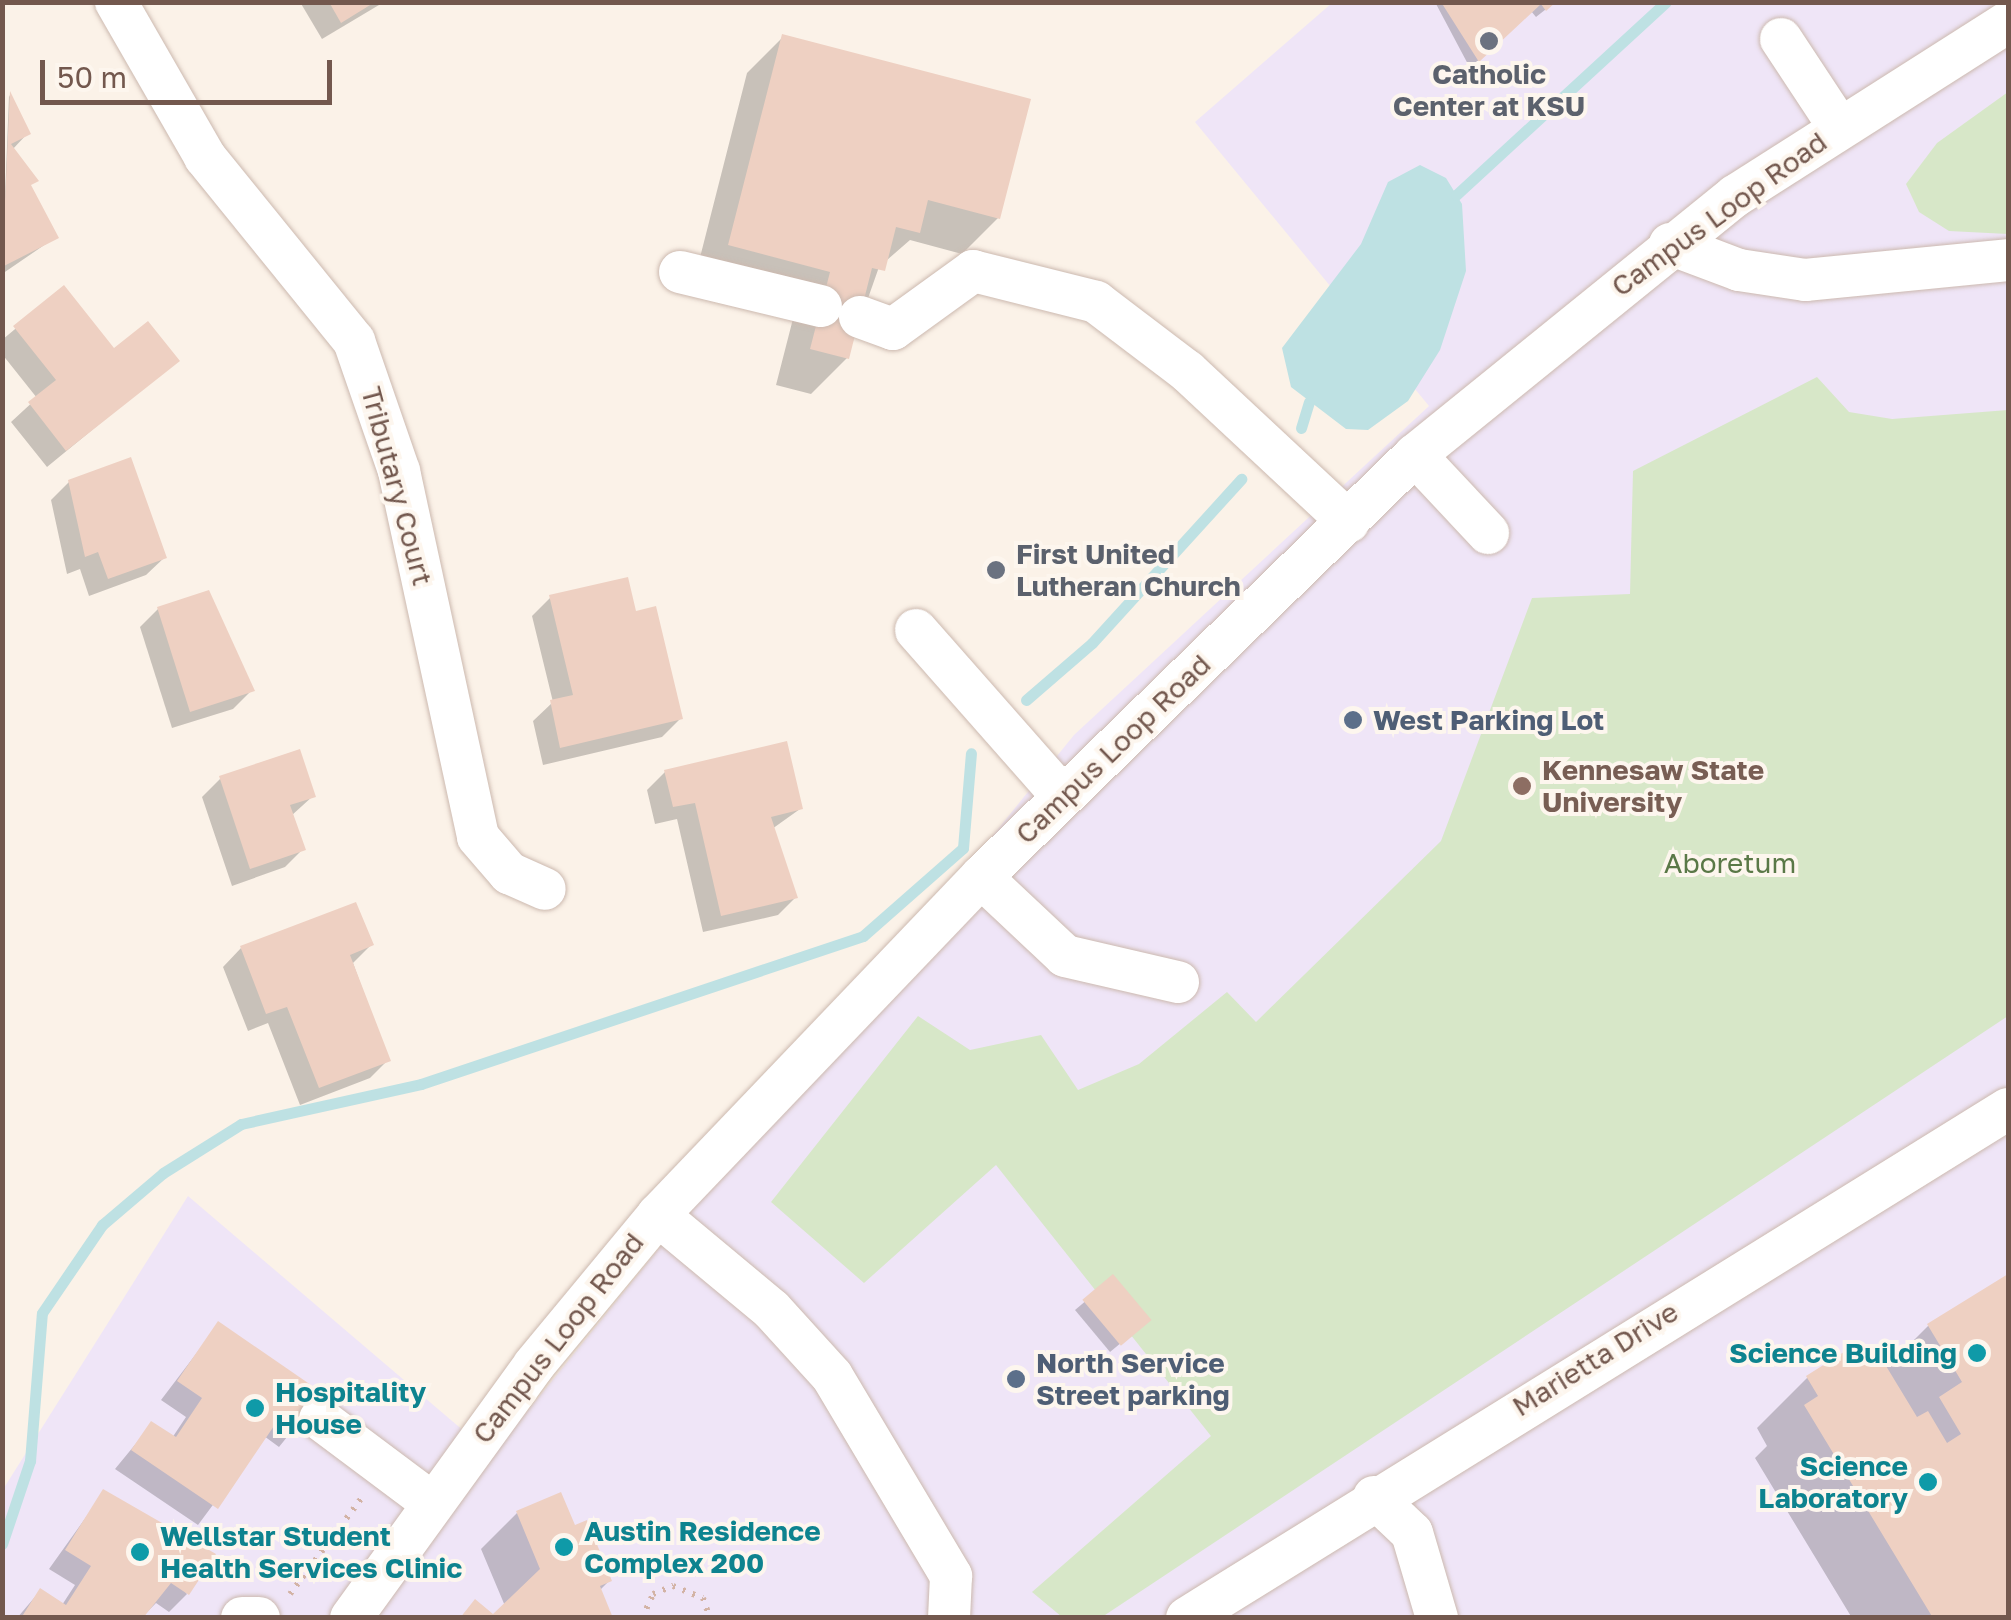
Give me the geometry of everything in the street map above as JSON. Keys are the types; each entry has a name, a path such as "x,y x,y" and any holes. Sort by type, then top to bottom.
{"street":[{"name":"Tributary Court","path":"116,2 205,157 354,341 398,471 478,837 509,874 544,889"},
{"name":"Campus Loop Road","path":"352,1618 431,1502 658,1214 981,877 1063,797 1416,455 1670,244 1990,24"},
{"path":"1781,39 1839,127"},
{"path":"1670,244 1739,270 1805,280 2008,260"},
{"path":"680,272 892,328 974,271 1096,302 1187,372 1348,522"},
{"path":"1416,455 1488,533"},
{"path":"916,630 1063,797"},
{"path":"981,877 1065,956 1178,982"},
{"name":"Marietta Drive","path":"1187,1618 1374,1497 2008,1108"},
{"path":"658,1214 772,1310 832,1376 951,1576 957,1596 948,1618"},
{"path":"320,1419 431,1502"},
{"path":"1374,1497 1412,1533 1437,1618"},
{"path":"242,1618 271,1611"}],"path":[{"path":"271,1611 382,1466"},
{"path":"642,1618 653,1594 673,1586 703,1598 710,1618"}],"shaded area":[{"name":"Kennesaw State University","path":"1332,3 2008,3 2008,1617 3,1617 2,1491 188,1196 492,1455 1074,735 1429,406 1195,122"}],"green space":[{"path":"2008,92 2008,234 1949,231 1919,212 1906,184 1937,143"},
{"name":"Aboretum","path":"1817,377 1849,412 1892,419 2008,410 2008,1016 1102,1617 1062,1617 1032,1592 1211,1436 996,1165 864,1283 771,1202 918,1016 970,1050 1041,1035 1078,1090 1139,1064 1227,992 1256,1022 1441,841 1532,598 1630,594 1633,471"}],"water":[{"path":"1420,165 1446,178 1462,204 1466,271 1440,350 1408,401 1368,430 1346,429 1291,387 1282,348 1361,244 1388,182"}],"building":[{"path":"329,2 375,2 341,23"},
{"name":"Catholic Center at KSU","path":"1441,2 1556,2 1546,11 1541,4 1479,62"},
{"path":"782,34 1031,99 1000,219 928,200 920,233 896,227 885,271 872,268 849,359 810,349 830,272 728,245"},
{"path":"10,91 31,134 11,144 39,181 31,185 59,238 2,267"},
{"path":"64,285 114,348 148,321 180,361 66,451 28,402 56,380 13,326"},
{"path":"131,457 167,558 108,579 98,552 85,557 68,480"},
{"path":"628,577 636,611 656,606 683,719 560,748 550,700 573,695 549,595"},
{"path":"209,590 255,691 190,712 157,607"},
{"path":"787,741 803,809 771,817 798,898 721,916 695,803 673,807 664,770"},
{"path":"300,749 316,797 290,805 306,850 250,869 219,776"},
{"path":"356,902 374,945 350,955 391,1061 319,1088 287,1007 266,1014 240,946"},
{"path":"1113,1274 1152,1320 1121,1346 1082,1300"},
{"name":"Science Laboratory","path":"2008,1274 2008,1618 1933,1618 1804,1405 1818,1396 1806,1376 1855,1345 1867,1364 1880,1356 1917,1417 1928,1411 1947,1443 1961,1434 1939,1397 1962,1382 1927,1324"},
{"name":"Hospitality House","path":"218,1321 324,1394 300,1430 280,1417 218,1509 131,1450 151,1421 176,1437 202,1398 177,1381"},
{"name":"Wellstar Student Health Services Clinic","path":"103,1489 216,1554 189,1595 171,1583 143,1618 21,1618 40,1588 66,1605 91,1566 65,1550"},
{"name":"Austin Residence Complex 200","path":"561,1492 575,1525 587,1520 612,1581 600,1586 613,1618 460,1618 475,1599 493,1614 540,1569 516,1511"}],"waterway":[{"path":"1456,195 1666,2"},
{"path":"1301,428 1309,402"},
{"path":"1026,700 1092,643 1241,479"},
{"path":"2,1544 30,1461 42,1313 102,1225 163,1173 241,1124 421,1084 863,936 963,848 971,753"}],"place":[{"name":"Catholic Center at KSU","path":"1489,41"},
{"name":"First United Lutheran Church","path":"996,570"},
{"name":"West Parking Lot","path":"1353,720"},
{"name":"Kennesaw State University","path":"1522,786"},
{"name":"Science Building","path":"1977,1353"},
{"name":"North Service Street parking","path":"1016,1379"},
{"name":"Hospitality House","path":"255,1408"},
{"name":"Science Laboratory","path":"1928,1482"},
{"name":"Austin Residence Complex 200","path":"564,1547"},
{"name":"Wellstar Student Health Services Clinic","path":"140,1552"}]}
